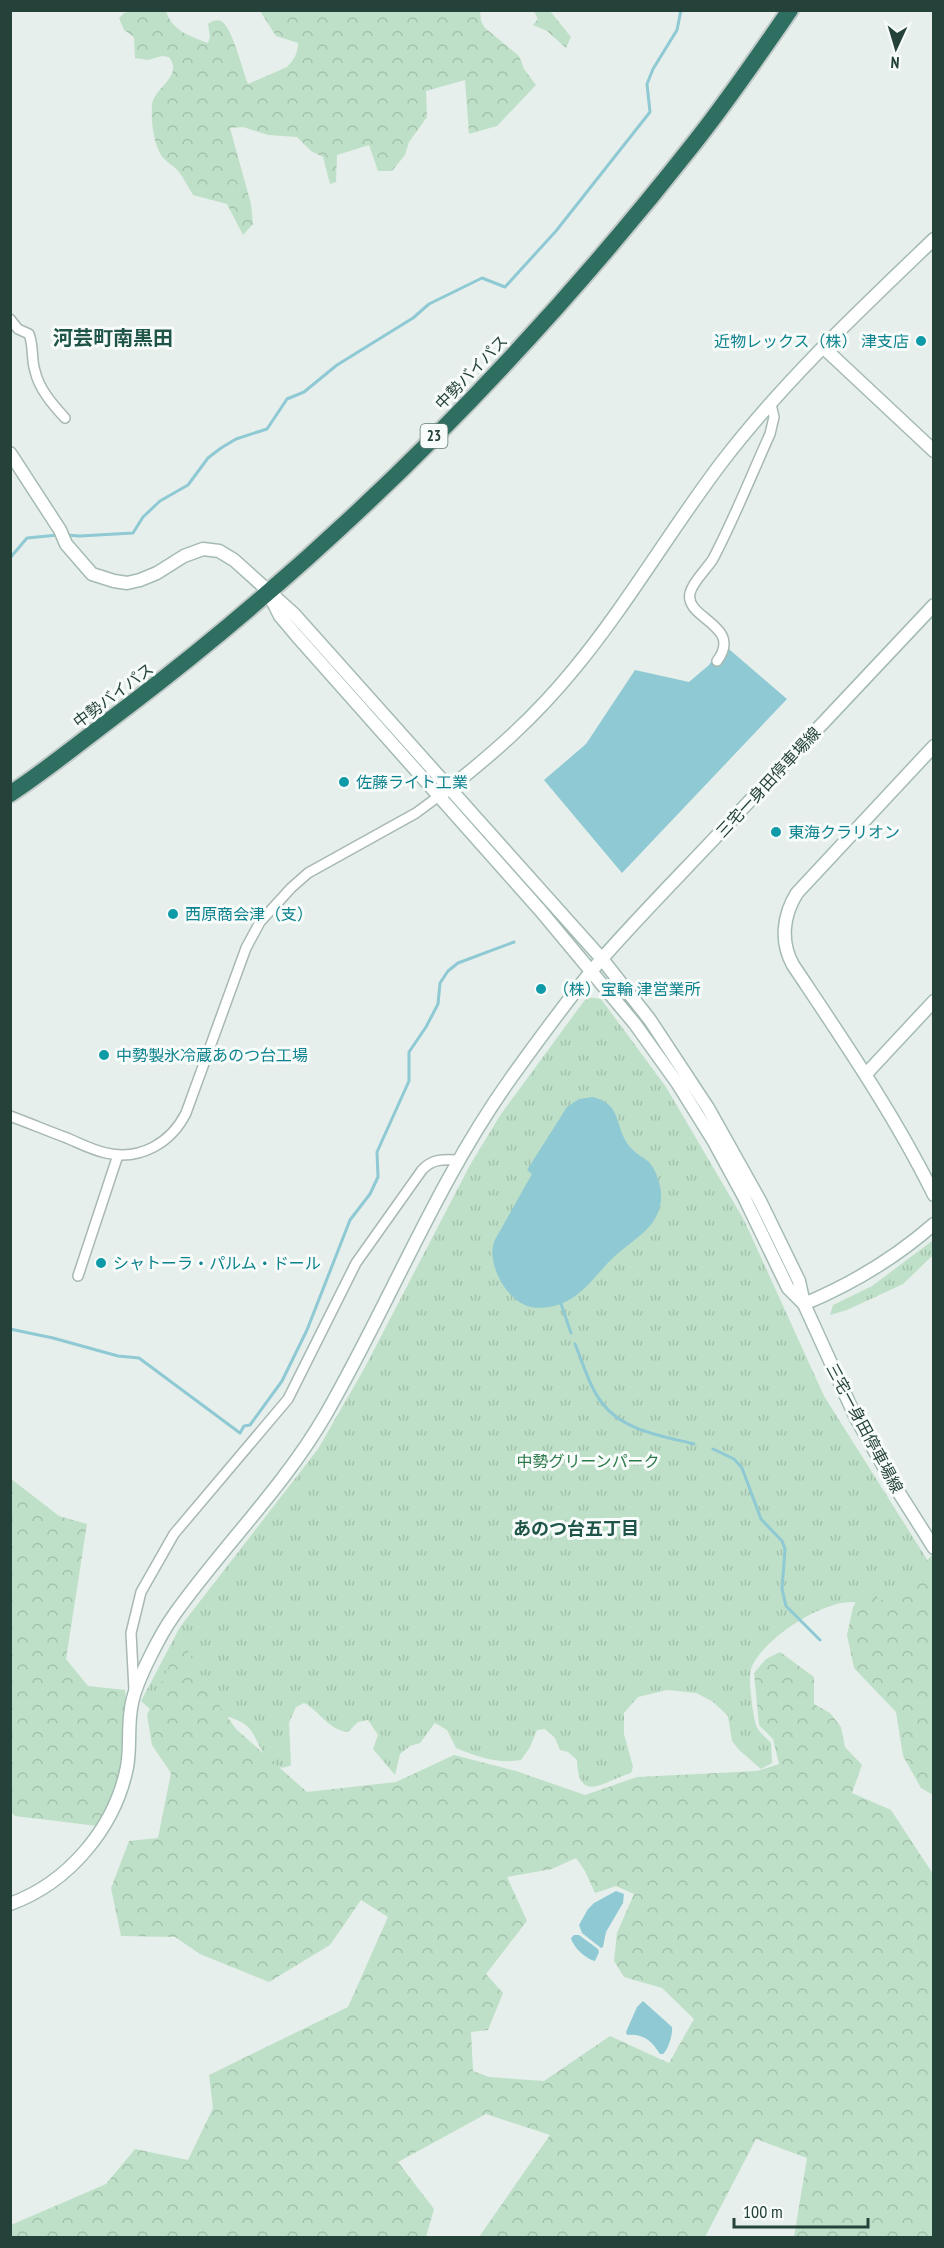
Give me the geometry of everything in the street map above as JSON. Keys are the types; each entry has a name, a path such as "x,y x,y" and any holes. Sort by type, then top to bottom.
{"highway":[{"name":"中勢バイパス","path":"10,794 162,680 268,593 398,473 520,347 593,265 696,141 790,10"}],"street":[{"path":"10,1116 98,1151 118,1155 138,1153 156,1146 169,1137 182,1123 246,948 255,930 279,900 308,873 416,813 512,737 576,667 722,462 771,404 933,239"},
{"path":"10,319 18,328 29,334 34,372 39,384 66,418"},
{"path":"824,348 933,450"},
{"path":"717,660 724,648 722,634 694,608 690,601 690,594 714,558 771,434 774,417 771,404"},
{"path":"10,453 60,530 66,544 93,574 127,583 157,573 183,556 194,552 211,549 228,555 294,614 592,970 507,1084 458,1160 326,1415 257,1510 169,1621 134,1692"},
{"name":"三宅一身田停車場線","path":"804,1304 788,1287 744,1197 713,1140 678,1084 635,1024 592,970 933,605"},
{"path":"933,746 802,886 792,901 786,919 785,937 789,958 866,1074 915,1156 933,1195"},
{"path":"444,792 602,959"},
{"name":"三宅一身田停車場線","path":"602,959 650,1020 708,1107 760,1202 799,1281 804,1304 856,1418 933,1548"},
{"path":"866,1074 933,1001"},
{"path":"78,1276 118,1155"},
{"path":"10,1904 37,1892 53,1881 84,1853 102,1830 124,1780 130,1752 130,1714 134,1692 132,1621 141,1592 174,1534 288,1399 356,1263 422,1170 426,1165 437,1160 458,1160"},
{"path":"804,1304 843,1288 875,1269 933,1224"}],"green space":[{"path":"136,10 166,11 177,28 208,43 210,37 208,24 217,20 221,21 233,40 248,84 287,67 294,59 297,50 298,43 276,36 260,11 480,11 481,21 485,28 519,56 524,69 536,85 497,126 469,134 465,80 426,91 427,117 409,142 405,155 392,171 378,171 369,145 337,155 336,182 330,184 323,157 311,151 297,137 268,135 243,127 230,128 251,204 253,224 243,235 227,204 193,195 180,174 158,149 153,131 152,105 157,93 173,71 173,64 169,57 162,56 148,60 135,58 134,37 124,30 119,18 124,13"},
{"path":"534,11 550,11 571,37 566,48 547,31 533,25 538,19"},
{"name":"中勢グリーンパーク","path":"587,997 601,999 666,1087 744,1220 824,1396 933,1569 885,1613 854,1602 837,1604 809,1615 768,1644 752,1666 750,1686 757,1728 771,1743 772,1763 761,1769 732,1741 728,1716 712,1701 696,1693 667,1690 638,1697 624,1713 624,1734 633,1767 631,1773 595,1786 588,1786 582,1782 577,1760 568,1752 560,1750 555,1738 545,1729 537,1730 530,1747 521,1760 504,1761 480,1757 456,1748 447,1730 435,1723 420,1743 410,1746 400,1754 395,1775 373,1749 378,1735 368,1720 358,1722 348,1732 341,1731 310,1706 304,1703 296,1707 289,1723 291,1765 282,1768 269,1762 252,1732 238,1720 214,1713 151,1710 141,1701 180,1627 318,1449 364,1369 470,1165 501,1114"},
{"path":"932,1241 933,1255 903,1284 847,1310 830,1315 833,1305 872,1286"},
{"path":"10,1478 59,1516 87,1524 66,1659 88,1686 125,1690 130,1745 118,1783 97,1826 15,1816 11,1812"},
{"path":"932,1555 934,1557 933,1795 921,1788 903,1756 896,1712 854,1668 847,1635 853,1607 863,1589 881,1600 897,1594"},
{"path":"181,1639 212,1695 236,1729 307,1792 396,1782 454,1755 516,1771 585,1795 637,1777 757,1771 779,1764 773,1739 759,1725 754,1673 766,1659 780,1652 814,1677 814,1704 830,1713 841,1727 845,1747 862,1765 852,1793 891,1810 933,1874 933,2237 794,2237 807,2158 756,2139 705,2237 479,2237 550,2135 486,2114 398,2162 434,2209 426,2237 11,2237 11,2225 106,2184 135,2149 188,2160 213,2108 209,2075 348,2007 388,1917 361,1900 330,1945 269,1982 200,1954 175,1937 121,1936 111,1888 129,1841 158,1838 171,1773 152,1745 147,1715","holes":["576,1858 595,1893 616,1886 634,1894 617,1933 614,1961 624,1977 662,1988 694,2019 669,2063 610,2036 544,2081 489,2077 473,2071 471,2032 488,2030 503,1993 486,1974 527,1921 507,1877 552,1869"]}],"water":[{"path":"723,644 787,699 622,873 544,780 586,744 635,670 689,682 709,665"},
{"path":"593,1097 603,1101 614,1111 625,1140 633,1150 649,1162 654,1170 661,1190 659,1210 644,1232 616,1255 574,1297 553,1306 537,1308 527,1306 512,1296 500,1279 493,1260 494,1242 532,1174 527,1170 567,1107 579,1099"},
{"path":"616,1891 624,1894 623,1903 606,1932 601,1948 582,1933 579,1925 594,1903"},
{"path":"579,1935 598,1949 595,1961 577,1949 571,1938"},
{"path":"643,2001 672,2027 670,2042 663,2054 660,2054 646,2039 638,2035 627,2035 626,2032 637,2007"}],"waterway":[{"path":"65,535 133,533 143,517 160,501 188,485 208,458 236,439 267,429 287,399 304,392 337,365 413,318 429,304 482,278 505,287 556,231 650,112 647,84 653,69 677,30 681,10"},
{"path":"10,558 27,538 58,535"},
{"path":"10,1329 118,1356 139,1358 240,1433 244,1426 250,1425 282,1381 307,1330 350,1220 370,1194 378,1177 377,1152 409,1081 409,1052 438,1004 440,983 448,971 458,963 514,942"},
{"path":"560,1301 571,1333"},
{"path":"575,1344 593,1389 611,1412 621,1420 644,1431 694,1444"},
{"path":"713,1449 734,1459 742,1468 761,1519 782,1541 785,1549 782,1589 786,1606 820,1640"}],"place":[{"name":"近物レックス（株） 津支店","path":"921,341"},
{"name":"佐藤ライト工業","path":"344,782"},
{"name":"東海クラリオン","path":"776,832"},
{"name":"西原商会津（支）","path":"173,914"},
{"name":"（株）宝輪 津営業所","path":"541,989"},
{"name":"中勢製氷冷蔵あのつ台工場","path":"104,1055"},
{"name":"シャトーラ・パルム・ドール","path":"101,1263"}],"district":[{"name":"河芸町南黒田","path":"113,338"},
{"name":"あのつ台五丁目","path":"576,1529"}]}
